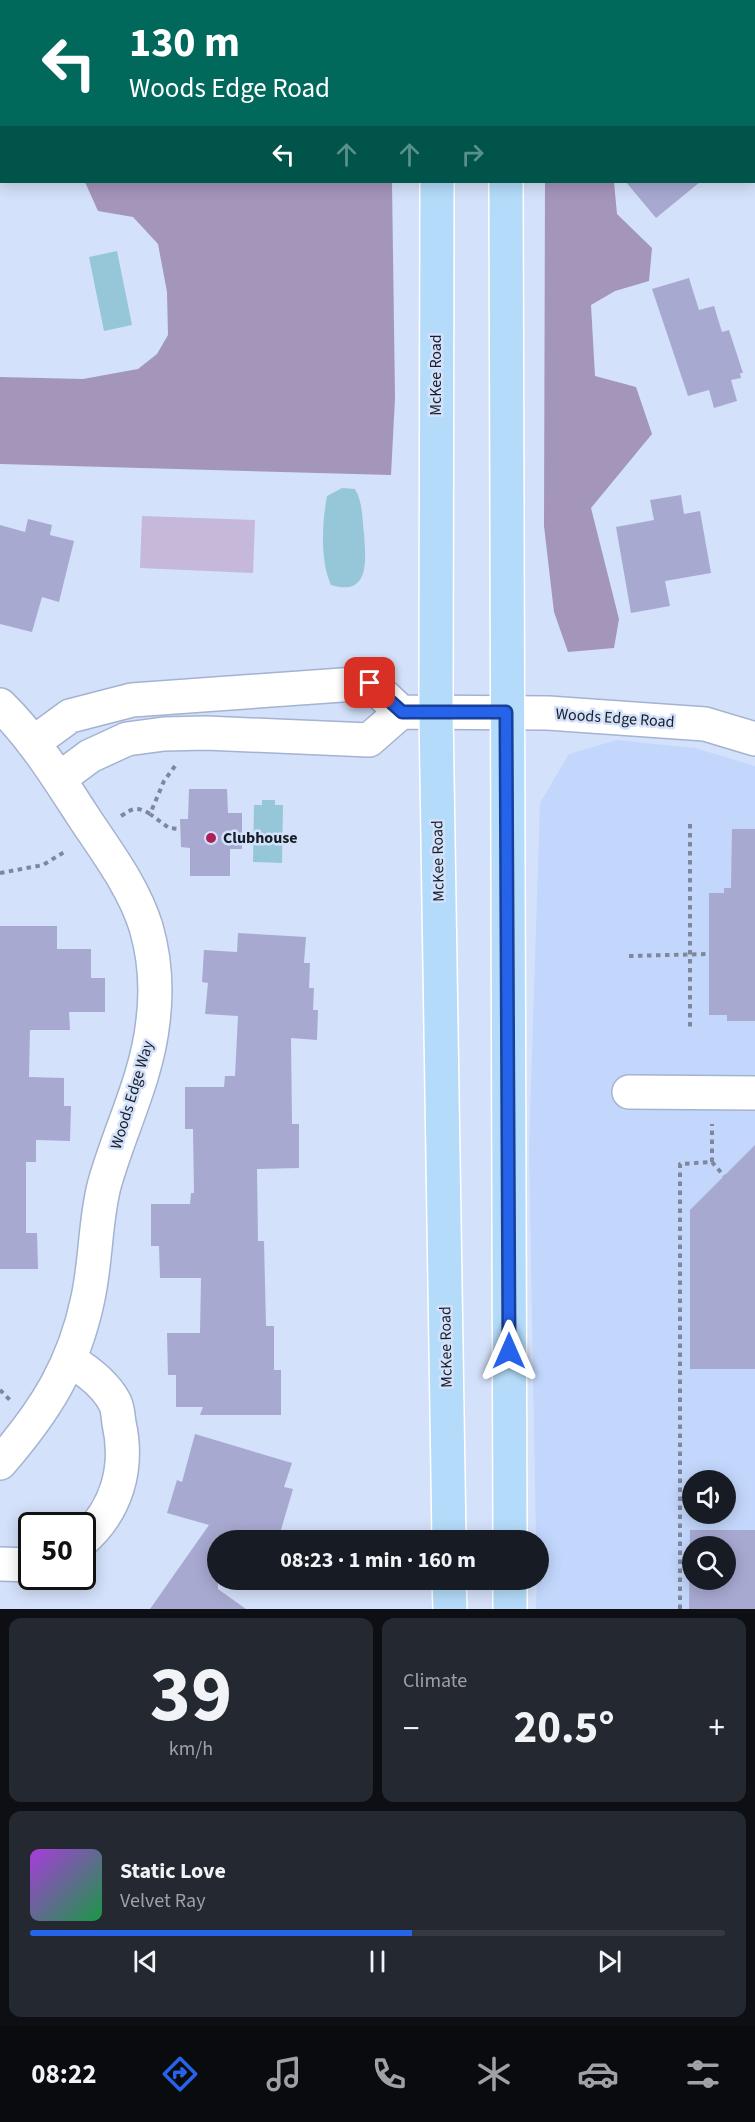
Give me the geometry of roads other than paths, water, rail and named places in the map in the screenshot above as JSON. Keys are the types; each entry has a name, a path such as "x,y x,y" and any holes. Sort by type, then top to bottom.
{"main road":[{"name":"McKee Road","path":"437,183 435,711 449,1530"},
{"path":"506,183 510,1530"},
{"path":"449,1590 450,1609"},
{"path":"510,1590 510,1609"}],"street":[{"path":"33,743 70,716 132,700 370,683 402,712"},
{"path":"193,733 204,694"},
{"name":"Woods Edge Way","path":"0,705 33,743 59,779 128,883 146,926 156,970 154,1012 142,1074 104,1187 88,1298 70,1360 55,1391 35,1423 0,1463"},
{"name":"Woods Edge Road","path":"435,711 506,712 705,724 755,739"},
{"path":"59,779 90,756 127,739 193,733 369,740 402,712 435,711"},
{"path":"629,1092 755,1093"},
{"path":"70,1360 90,1373 115,1401 124,1448 116,1496 96,1529"},
{"path":"0,1564 18,1565"}],"place":[{"name":"Clubhouse","path":"211,838"}]}
